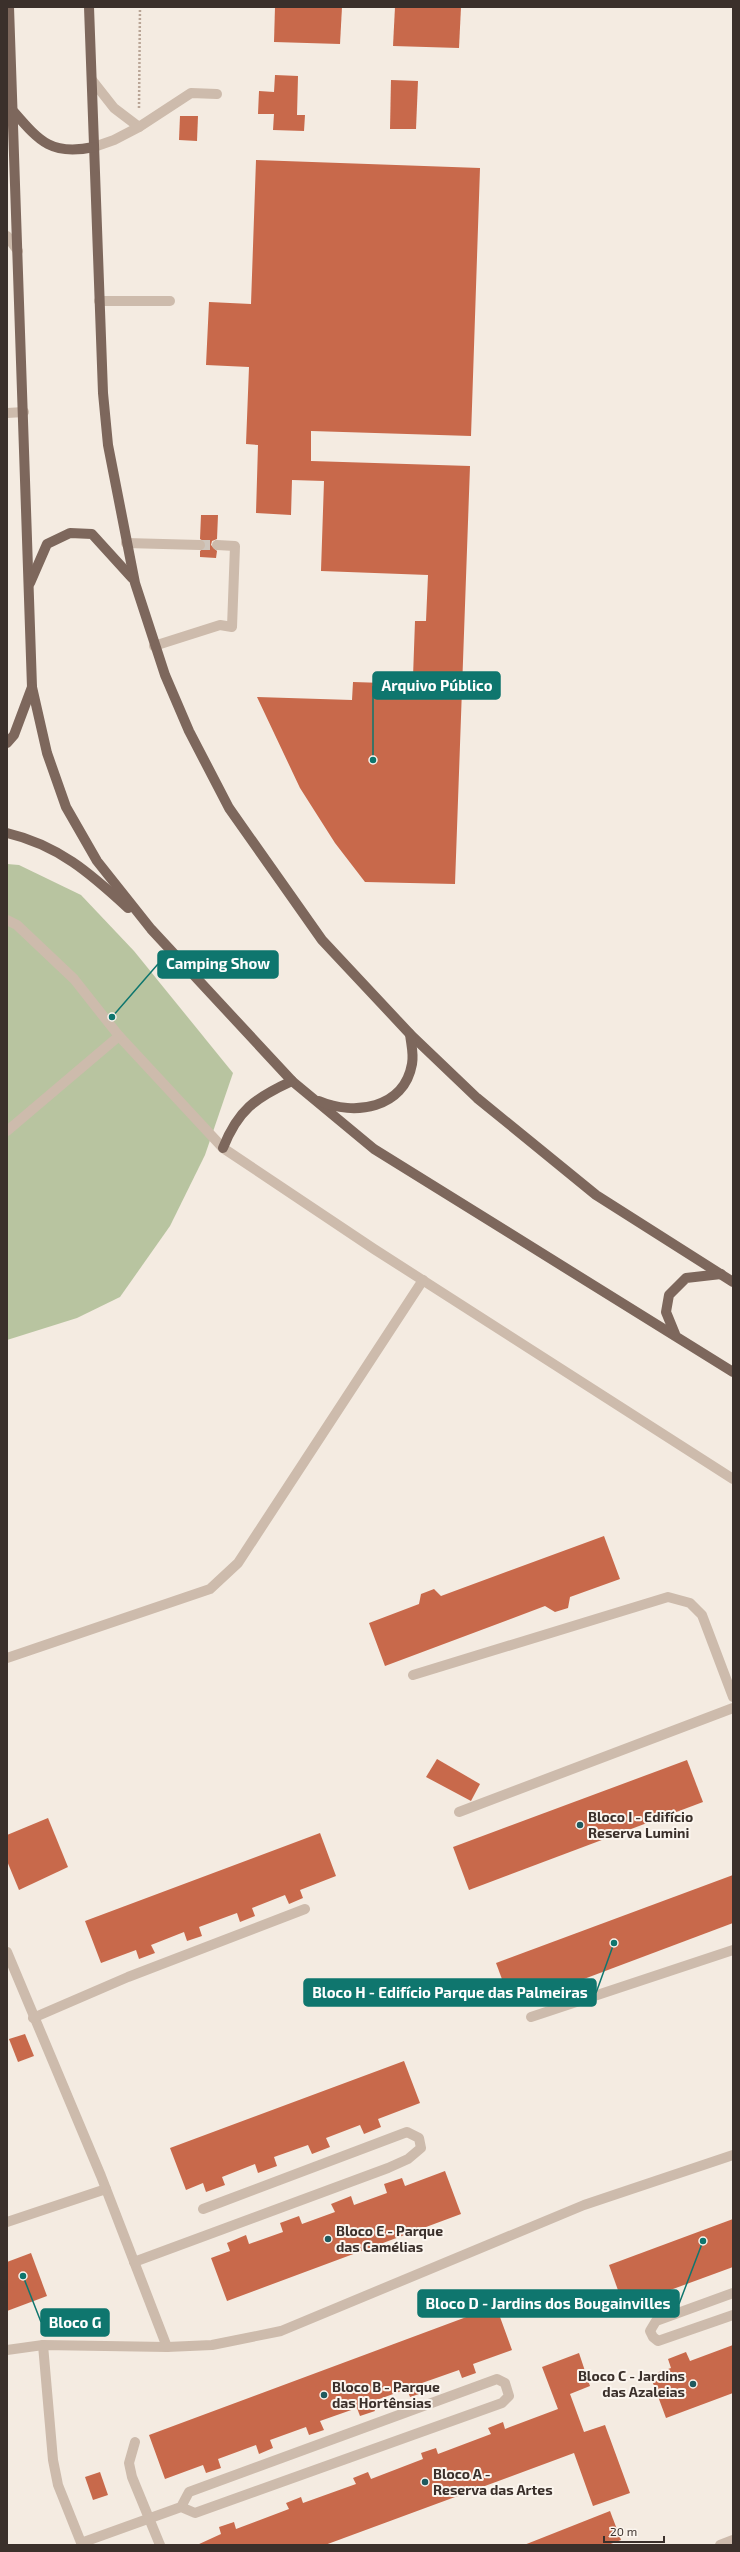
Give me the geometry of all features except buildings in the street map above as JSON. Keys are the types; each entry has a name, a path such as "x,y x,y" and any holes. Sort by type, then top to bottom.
{"main road":[{"path":"9,7 14,112 32,688 47,753 66,806 97,861 151,929 306,1095 374,1149 675,1334 733,1372"},
{"path":"89,7 103,392 107,430 126,543 135,583 154,646 189,731 229,808 322,940 410,1034 477,1098 596,1195 733,1282"},
{"path":"14,112 35,137 52,147 77,151 94,147"},
{"path":"29,585 47,544 70,533 92,534 129,574 135,583"},
{"path":"7,743 14,735 32,688"},
{"path":"7,833 56,850 90,873 151,929"},
{"path":"306,1095 335,1108 370,1107 391,1099 402,1088 412,1066 410,1034"},
{"path":"223,1148 232,1125 252,1104 271,1090 292,1081"},
{"path":"675,1334 666,1312 669,1295 686,1278 721,1274"}],"street":[{"path":"92,80 114,108 139,127"},
{"path":"94,147 114,140 139,127 191,93 217,94"},
{"path":"7,236 18,251"},
{"path":"100,301 170,301"},
{"path":"7,413 24,412"},
{"path":"126,543 200,545"},
{"path":"154,646 220,625 232,627 235,546 217,545"},
{"path":"7,920 17,925 74,978 119,1036 223,1148 423,1280 733,1479"},
{"path":"7,1131 119,1036"},
{"path":"7,1658 210,1589 238,1563 423,1280"},
{"path":"413,1675 668,1597 690,1604 702,1615 733,1697"},
{"path":"459,1812 733,1708"},
{"path":"33,2018 78,2000 128,1977 306,1909"},
{"path":"531,2017 733,1950"},
{"path":"7,1952 10,1972 33,2018 106,2188 167,2347"},
{"path":"134,2262 388,2168 408,2159 421,2148 419,2138 407,2132 203,2209"},
{"path":"7,2350 43,2345 167,2347 212,2345 281,2331 584,2205 733,2155"},
{"path":"7,2222 106,2188"},
{"path":"733,2293 656,2321 650,2331 653,2338 658,2341 733,2315"},
{"path":"43,2345 52,2460 58,2485 81,2544 181,2507 189,2492 497,2379 505,2383 509,2396 502,2403 195,2513 181,2507"},
{"path":"135,2442 129,2462 132,2477 160,2545"},
{"path":"720,2545 733,2540"}],"path":[{"path":"139,127 140,7"}],"green space":[{"path":"7,864 19,865 81,895 134,951 233,1073 205,1155 170,1226 120,1297 77,1318 7,1340"}],"tunnel":[{"path":"200,545 217,545"}],"place":[{"name":"Arquivo Público","path":"373,760"},
{"name":"Camping Show","path":"112,1017"},
{"name":"Bloco I - Edifício Reserva Lumini","path":"580,1825"},
{"name":"Bloco H - Edifício Parque das Palmeiras","path":"614,1943"},
{"name":"Bloco E - Parque das Camélias","path":"328,2239"},
{"name":"Bloco D - Jardins dos Bougainvilles","path":"703,2241"},
{"name":"Bloco G","path":"23,2276"},
{"name":"Bloco C - Jardins das Azaleias","path":"693,2384"},
{"name":"Bloco B - Parque das Hortênsias","path":"324,2395"},
{"name":"Bloco A - Reserva das Artes","path":"425,2482"}]}
